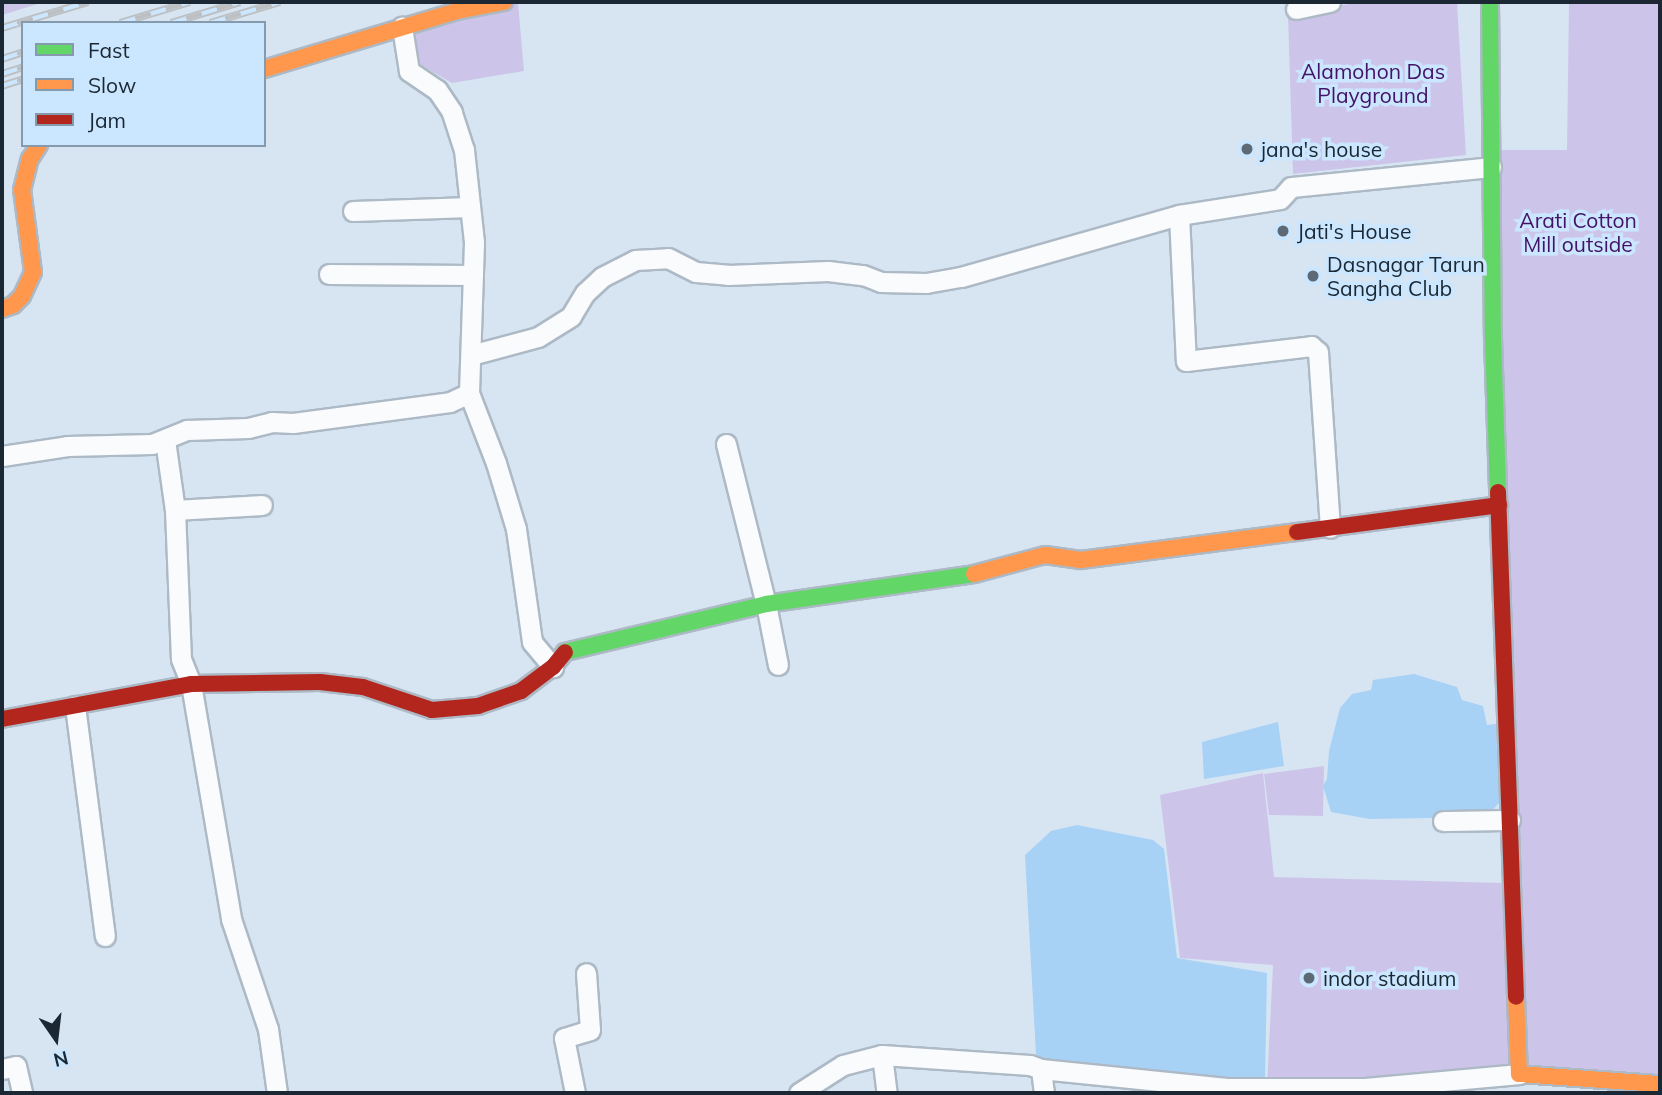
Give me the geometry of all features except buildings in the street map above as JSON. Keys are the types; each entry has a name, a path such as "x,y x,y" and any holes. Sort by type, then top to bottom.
{"street":[{"path":"266,68 457,11 503,2"},
{"path":"1296,9 1330,2"},
{"path":"1490,2 1499,505 1519,1074"},
{"path":"402,27 409,71 437,90 452,112 464,150 474,242 469,393 496,463 516,528 532,642 553,667"},
{"path":"2,309 22,296 33,272 22,190 30,159 38,147"},
{"path":"471,355 538,337 571,316 585,293 602,277 635,260 668,258 696,272 728,275 828,271 863,275 881,282 926,282 961,277 1179,215 1280,200 1291,187 1491,167"},
{"path":"353,211 470,206"},
{"path":"1179,215 1186,361 1316,348 1330,528"},
{"path":"329,274 473,275"},
{"path":"2,456 67,446 152,444 187,430 248,428 272,422 293,423 450,402 469,393"},
{"path":"165,440 175,510 181,659 191,684 232,919 268,1029 277,1093"},
{"path":"726,444 766,604 778,665"},
{"path":"175,510 262,505"},
{"path":"2,719 191,684 320,682 363,687 432,710 478,706 521,691 553,667 562,653 766,604 978,573 1045,555 1081,560 1499,505"},
{"path":"75,706 105,936"},
{"path":"1443,821 1510,820"},
{"path":"575,1093 564,1038 590,1030 586,973"},
{"path":"799,1093 843,1065 882,1055 1030,1065 1041,1069 1229,1088 1365,1088 1519,1074 1660,1084"},
{"path":"882,1055 887,1093"},
{"path":"2,1069 16,1066 22,1093"},
{"path":"1041,1069 1044,1093"}],"green space":[{"path":"2,2 44,2 2,15"},
{"name":"Alamohon Das Playground","path":"1359,2 1457,2 1466,155 1293,174 1288,16"},
{"name":"Arati Cotton Mill outside","path":"1569,2 1660,2 1660,1079 1524,1071 1495,150 1567,150"},
{"path":"518,3 524,71 452,83 414,61 412,27"},
{"path":"1324,766 1323,816 1269,815 1264,774"},
{"path":"1263,773 1274,877 1503,883 1509,1071 1267,1086 1273,965 1180,958 1160,795"}],"water":[{"path":"1414,674 1457,687 1462,700 1483,706 1487,725 1496,724 1499,803 1486,817 1370,819 1331,812 1323,786 1327,779 1329,751 1340,708 1352,694 1371,690 1373,680"},
{"path":"1278,722 1284,766 1204,779 1202,742"},
{"path":"1077,825 1153,840 1164,849 1177,958 1267,973 1265,1081 1048,1062 1036,1054 1025,855 1051,831"}],"railway":[{"path":"25,21 88,2"},
{"path":"127,21 190,2"},
{"path":"178,21 240,2"},
{"path":"217,21 280,2"},
{"path":"2,28 21,22"},
{"path":"2,59 21,53"},
{"path":"2,74 21,68"},
{"path":"2,86 21,80"}],"traffic: fast":[{"path":"1490,2 1493,338 1498,492"},
{"path":"565,652 766,604 974,574"}],"traffic: slow":[{"path":"266,68 457,11 504,2"},
{"path":"2,309 13,305 22,296 33,272 22,190 30,159 38,147"},
{"path":"974,574 1045,555 1081,560 1297,532"},
{"path":"1516,997 1519,1074 1660,1084"}],"traffic: jam":[{"path":"1498,492 1516,997"},
{"path":"1297,532 1499,505"},
{"path":"2,719 191,684 320,682 363,687 432,710 478,706 521,691 553,667 565,652"}],"place":[{"name":"jana's house","path":"1247,149"},
{"name":"Jati's House","path":"1283,231"},
{"name":"Dasnagar Tarun Sangha Club","path":"1313,276"},
{"name":"indor stadium","path":"1309,978"}]}
